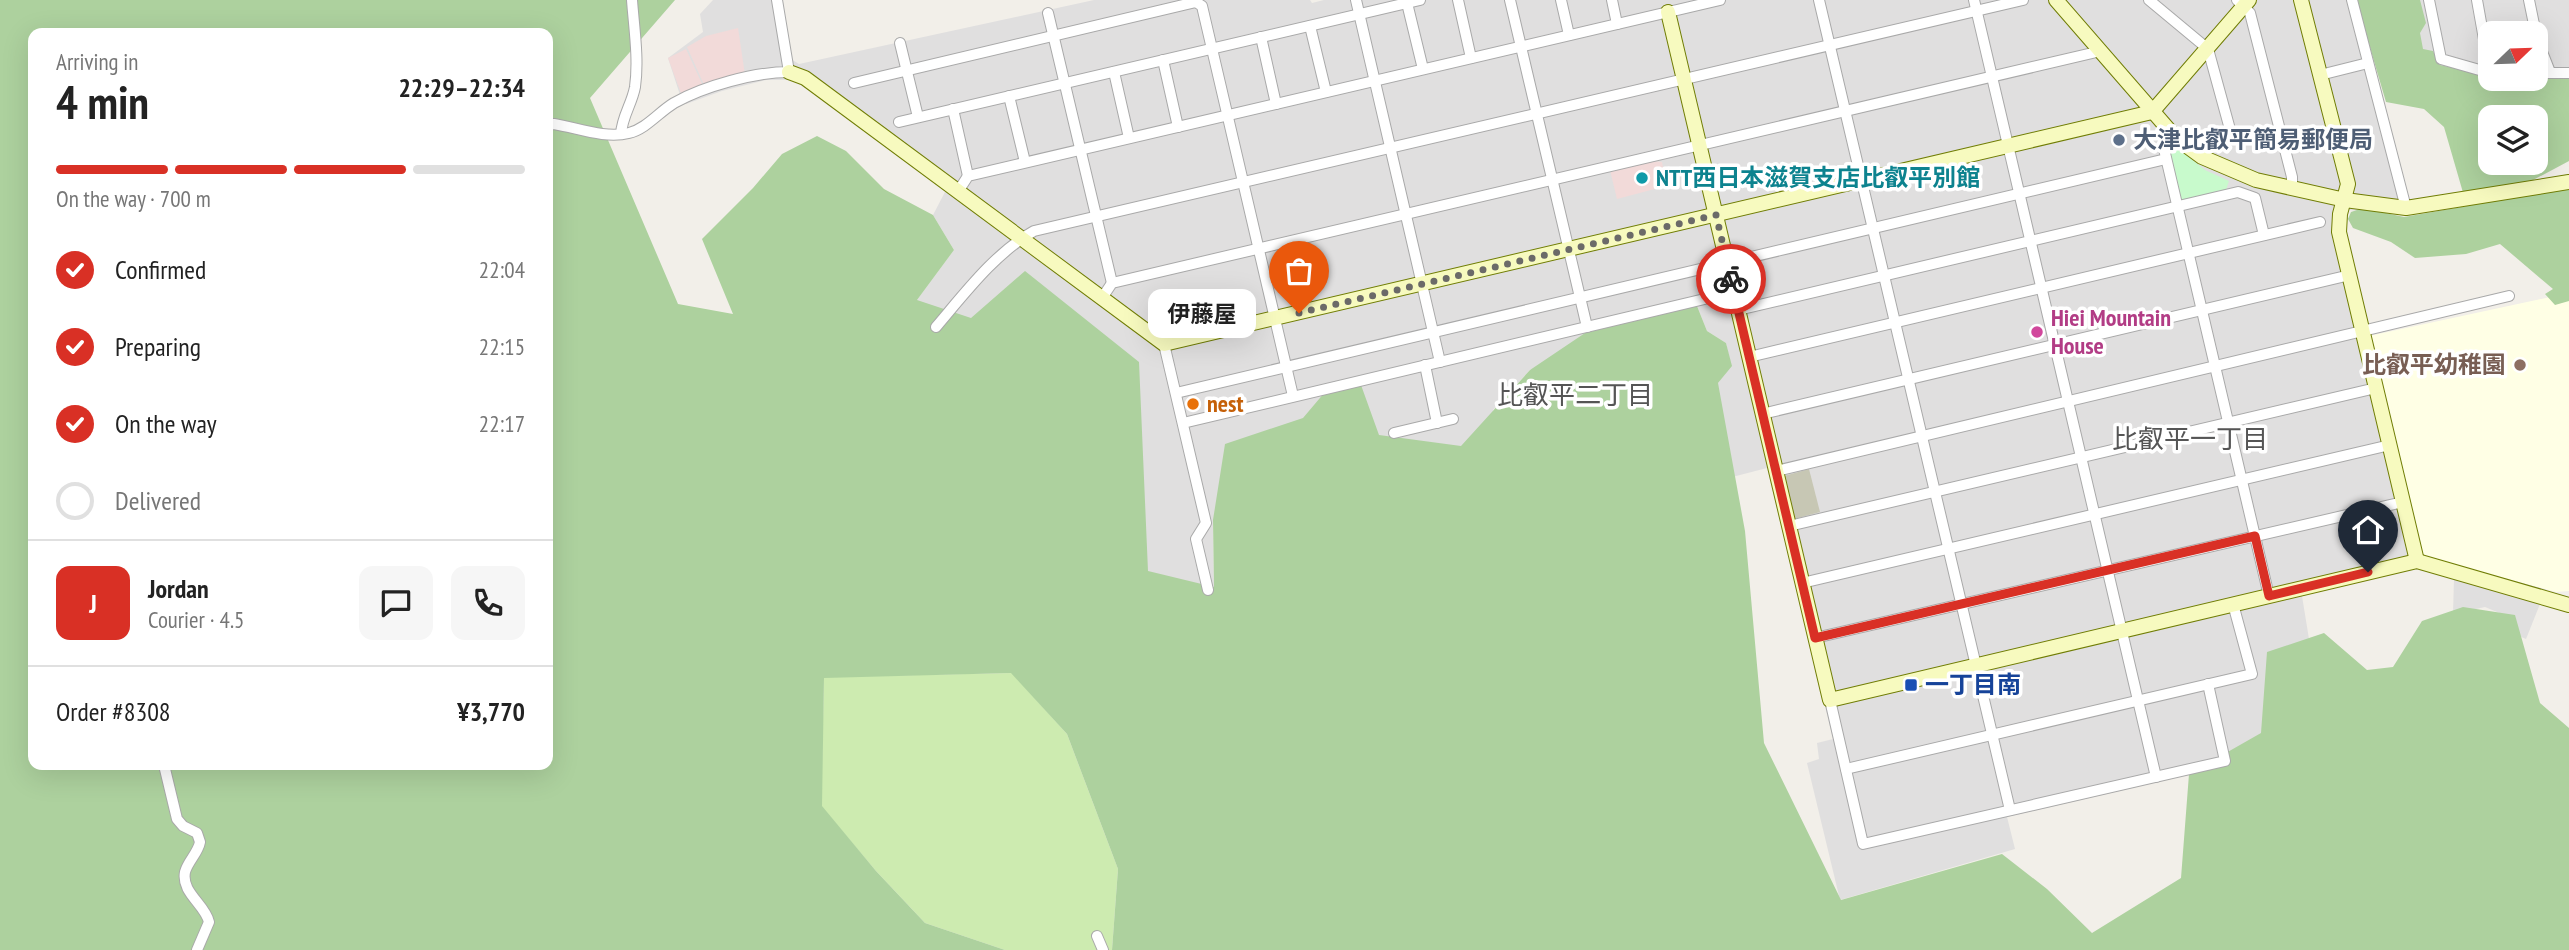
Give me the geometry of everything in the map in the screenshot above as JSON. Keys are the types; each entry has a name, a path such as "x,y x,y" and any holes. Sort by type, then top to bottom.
{"street":[{"path":"621,134 622,121 635,88 632,0"},
{"path":"777,0 789,72"},
{"path":"1356,0 1440,362"},
{"path":"900,122 1420,0"},
{"path":"1458,0 1471,58"},
{"path":"1510,0 1587,327"},
{"path":"1561,0 1569,35"},
{"path":"1612,0 1617,24"},
{"path":"959,190 968,176 1617,24 1667,6 1720,0"},
{"path":"1819,0 2010,810"},
{"path":"936,327 973,283 1022,237 1034,230 1829,45 1975,5 2023,0"},
{"path":"2056,0 2176,138 2202,157 2256,180 2345,200 2406,208 2569,182"},
{"path":"2149,0 2208,49 2231,133 2284,145"},
{"path":"2301,0 2348,184 2340,214 2339,232 2417,561"},
{"path":"2351,0 2406,208"},
{"path":"2429,0 2441,59 2490,74 2477,0"},
{"path":"2529,0 2537,39 2550,72 2569,73"},
{"path":"854,83 1196,2 1202,6 1293,396"},
{"path":"1164,344 2152,112 2208,49 2244,2 2250,13 2284,145 2292,177 2291,189"},
{"path":"1407,3 1423,69"},
{"path":"1975,5 2156,777"},
{"path":"1667,6 1863,844 2225,761 2208,684"},
{"path":"1048,13 1112,283"},
{"path":"1310,26 1326,92"},
{"path":"1261,37 1276,104"},
{"path":"900,43 918,117"},
{"path":"1102,298 1112,283 2101,51"},
{"path":"1163,60 1178,127"},
{"path":"2320,75 2368,63"},
{"path":"553,125 606,135 621,134 638,130 664,109 697,93 735,80 789,72 805,78 1164,344 1206,523 1196,539 1208,590"},
{"path":"1114,72 1129,138"},
{"path":"1009,96 1025,162"},
{"path":"953,109 968,176"},
{"path":"1176,393 2019,194 2165,154 2269,596"},
{"path":"1738,310 2238,192 2255,198 2264,235"},
{"path":"1749,357 2320,222"},
{"path":"1762,414 2350,275"},
{"path":"1183,423 1734,292"},
{"path":"1776,471 2509,296"},
{"path":"1425,365 1437,423"},
{"path":"1789,526 2376,388"},
{"path":"1394,433 1453,419"},
{"path":"1802,583 2390,445"},
{"path":"1815,638 2403,502"},
{"path":"1830,700 2417,561 2569,606"},
{"path":"1846,769 2252,674 2233,604"},
{"path":"165,770 177,819 183,826 197,833 200,842 185,875 186,886 202,907 209,922 197,950"},
{"path":"1097,936 1103,950"}],"shaded area":[{"path":"713,0 781,0 791,59 799,64 1094,0 1310,0 1312,3 1324,0 2356,0 2410,203 2569,175 2569,186 2402,215 2349,210 2344,234 2424,556 2546,589 2526,639 2510,632 2514,619 2485,607 2453,614 2454,578 2416,566 2302,596 2309,639 2248,761 2007,817 2015,849 1840,900 1807,763 1819,759 1817,743 1833,739 1767,468 1713,482 1718,383 1731,366 1726,343 1707,331 1697,306 1530,370 1493,410 1492,439 1213,520 1214,588 1142,573 968,346 902,320 954,250 933,215 946,190 832,104 792,80 766,80 722,91 686,104 680,95 668,58 703,32 700,14"},
{"path":"2412,0 2569,0 2569,82 2548,81 2548,21 2478,21 2478,79 2443,76 2421,53"},
{"path":"738,28 745,75 705,87 687,47 706,36"},
{"path":"686,49 704,88 682,96 668,58"},
{"path":"1653,161 1662,162 1666,186 1617,199 1610,170"},
{"path":"2569,293 2569,591 2556,592 2424,557 2369,336"},
{"path":"1809,469 1820,512 1794,519 1784,476"}],"green space":[{"path":"0,0 675,0 590,98 678,304 733,314 702,239 753,188 782,154 817,136 846,151 884,189 933,215 954,250 917,300 971,318 1025,271 1139,362 1148,571 1214,587 1213,520 1225,444 1303,418 1325,392 1361,385 1379,435 1461,446 1530,370 1585,333 1697,306 1707,331 1726,343 1732,366 1718,383 1745,531 1764,743 1841,900 2002,854 2047,889 2092,933 2181,878 2189,774 2261,733 2267,652 2324,633 2367,670 2393,667 2422,621 2463,607 2515,615 2540,703 2569,728 2569,950 1112,950 1118,869 1067,734 1011,673 824,678 822,806 876,871 925,923 1005,950 0,950"},
{"path":"2356,0 2420,0 2426,23 2420,33 2423,49 2433,51 2440,65 2478,73 2478,91 2548,91 2548,78 2569,78 2569,161 2548,172 2548,105 2478,105 2478,175 2543,175 2520,187 2464,196 2444,127 2424,109 2386,102"},
{"path":"2174,145 2205,170 2229,181 2226,190 2180,201 2168,151"},
{"path":"2569,188 2569,301 2555,305 2545,294 2553,289 2500,244 2466,254 2415,258 2391,242 2353,228 2348,219 2351,212 2363,208 2404,217"},
{"path":"1012,673 1067,734 1118,869 1112,950 1005,950 925,923 821,806 824,677"}],"way so far":[{"path":"1299,313 1716,215 1731,279"}],"place":[{"name":"大津比叡平簡易郵便局","path":"2119,140"},
{"name":"NTT西日本滋賀支店比叡平別館","path":"1642,178"},
{"name":"伊藤屋","path":"1299,313"},
{"name":"Hiei Mountain House","path":"2037,332"},
{"name":"比叡平幼稚園","path":"2520,365"},
{"name":"nest","path":"1193,404"},
{"name":"一丁目南","path":"1911,685"}],"district":[{"name":"比叡平二丁目","path":"1575,395"},
{"name":"比叡平一丁目","path":"2190,439"}],"route":[{"path":"1731,279 1815,638 2255,536 2269,596 2368,572"}]}
